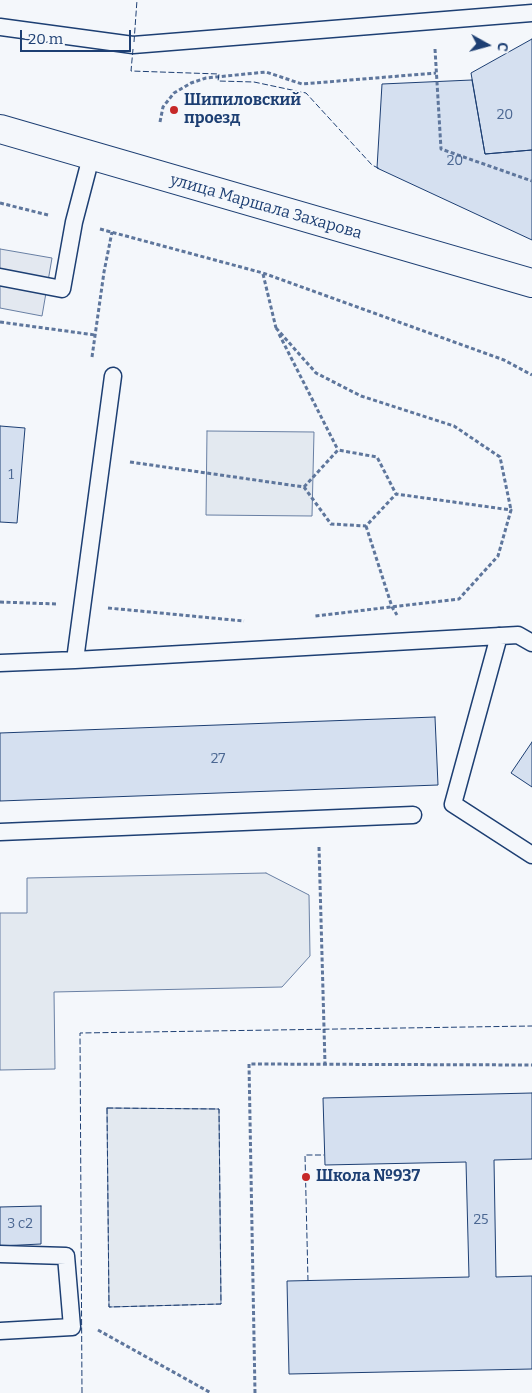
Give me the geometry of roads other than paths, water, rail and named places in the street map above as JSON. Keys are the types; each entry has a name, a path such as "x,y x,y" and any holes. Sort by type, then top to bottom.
{"street":[{"name":"улица Маршала Захарова","path":"0,129 91,157 532,283"}],"lane":[{"path":"0,27 133,45 532,13"},
{"path":"0,277 62,289 74,222 91,157"},
{"path":"75,660 113,376"},
{"path":"0,663 518,635 532,644"},
{"path":"499,636 453,804 532,855"},
{"path":"0,832 413,815"},
{"path":"0,1254 66,1256 72,1327 0,1331"}],"place":[{"name":"Шипиловский проезд","path":"174,110"},
{"name":"Школа №937","path":"306,1177"}]}
